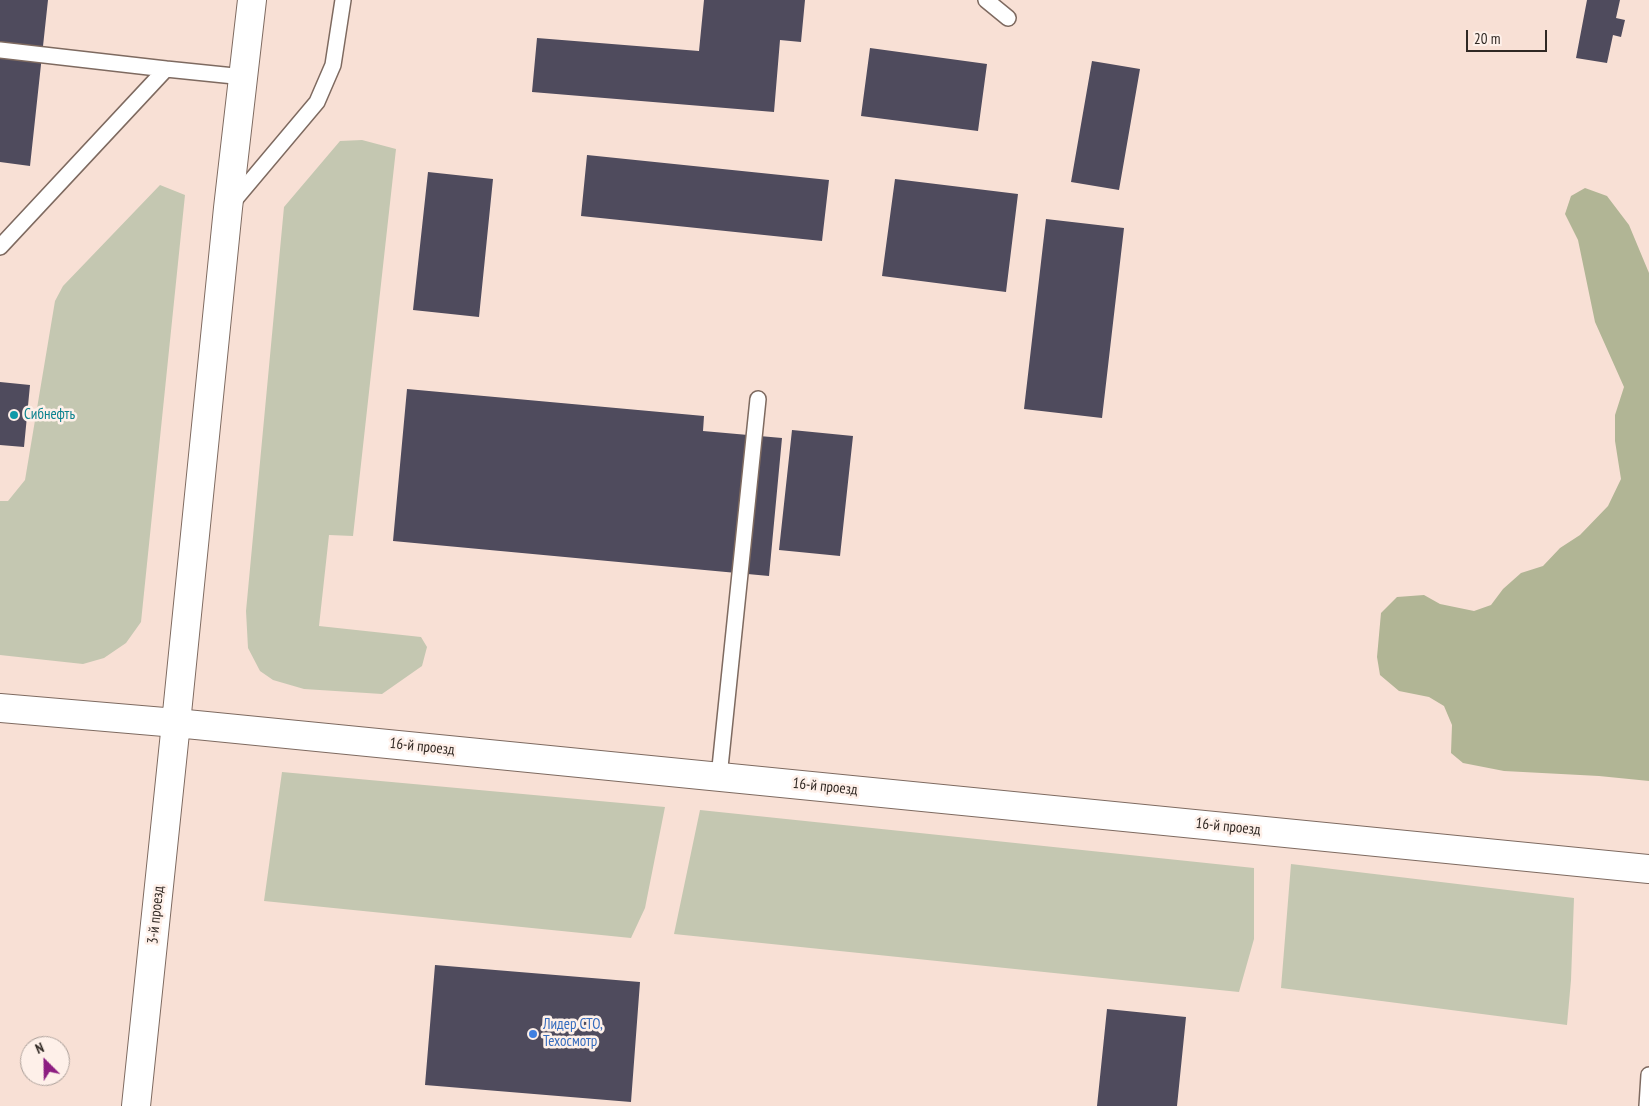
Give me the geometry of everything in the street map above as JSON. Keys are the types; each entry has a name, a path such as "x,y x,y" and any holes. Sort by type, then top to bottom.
{"street":[{"name":"3-й проезд","path":"136,1106 228,208 252,0"},
{"name":"16-й проезд","path":"0,708 176,723 1649,869"}],"lane":[{"path":"228,208 317,102 333,65 343,0"},
{"path":"986,0 1008,18"},
{"path":"0,50 166,70 244,77"},
{"path":"0,247 166,70"},
{"path":"719,777 758,399"},
{"path":"1647,1106 1649,1075"}],"green space":[{"path":"362,140 396,149 353,536 329,535 319,626 421,637 427,647 422,666 382,694 304,689 273,680 260,671 248,648 246,611 284,207 340,141"},
{"path":"160,185 185,195 141,622 126,643 104,658 83,664 0,655 0,501 8,501 25,480 55,301 63,286"},
{"path":"1585,188 1607,196 1629,225 1649,273 1649,781 1599,776 1504,771 1463,763 1451,753 1452,725 1444,706 1429,697 1399,691 1380,675 1377,657 1381,613 1397,597 1424,595 1440,604 1474,611 1491,605 1503,589 1521,573 1543,566 1560,548 1580,535 1608,506 1621,479 1615,441 1615,415 1624,387 1595,322 1578,240 1565,214 1571,196"},
{"path":"282,772 665,807 645,908 631,938 264,901"},
{"path":"700,810 1254,868 1254,939 1239,992 674,934"},
{"path":"1291,864 1574,898 1571,980 1567,1025 1281,988"}],"building":[{"path":"0,0 48,0 30,166 0,162"},
{"path":"704,0 805,0 801,42 780,40 774,112 532,92 537,38 699,51"},
{"path":"1587,0 1620,0 1616,18 1625,20 1621,37 1613,35 1607,63 1576,58"},
{"path":"870,48 987,64 978,131 861,116"},
{"path":"1092,61 1140,69 1119,190 1071,182"},
{"path":"587,155 829,180 822,241 581,216"},
{"path":"428,172 493,179 479,317 413,310"},
{"path":"895,179 1018,194 1006,292 882,276"},
{"path":"1046,219 1124,228 1102,418 1024,409"},
{"name":"Сибнефть","path":"0,382 30,385 24,447 0,445"},
{"path":"407,389 704,416 703,431 782,438 769,576 393,541"},
{"path":"792,430 853,436 840,556 779,550"},
{"name":"Лидер СТО, Техосмотр","path":"435,965 640,982 631,1102 425,1085"},
{"path":"1107,1009 1186,1017 1177,1106 1097,1106"}],"place":[{"name":"Сибнефть","path":"14,415"},
{"name":"Лидер СТО, Техосмотр","path":"533,1034"}]}
